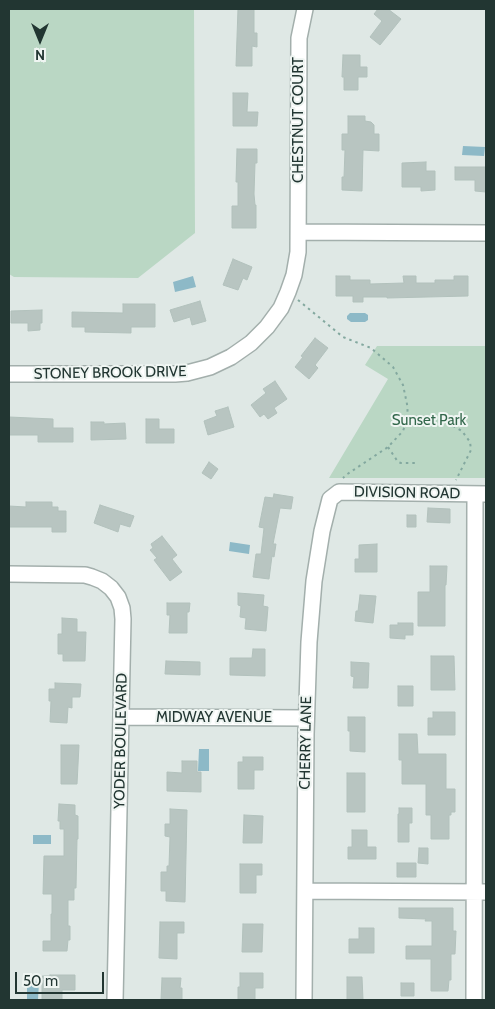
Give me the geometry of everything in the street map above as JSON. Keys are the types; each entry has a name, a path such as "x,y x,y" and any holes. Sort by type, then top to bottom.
{"street":[{"name":"CHESTNUT COURT","path":"299,232 299,38 305,9"},
{"path":"299,232 486,233"},
{"name":"STONEY BROOK DRIVE","path":"9,374 176,374 210,367 221,362 259,336 281,308 297,264 299,232"},
{"path":"474,1000 480,892 483,490"},
{"name":"DIVISION ROAD","path":"339,492 450,493 483,490"},
{"name":"CHERRY LANE","path":"304,1000 306,718 309,642 314,581 322,531 330,499 339,492"},
{"name":"YODER BOULEVARD","path":"10,574 92,576 111,588 118,597 122,608 116,1000"},
{"name":"MIDWAY AVENUE","path":"121,718 306,718"},
{"path":"305,891 480,892"}],"path":[{"path":"288,292 343,337 371,348 393,367 404,385 408,404 408,417 403,431 388,447 346,475 342,479 339,492"},
{"path":"408,417 433,424 450,424 462,431 470,442 471,450 468,458 450,493"},
{"path":"388,447 401,464 417,463"}],"green space":[{"path":"9,9 194,9 195,233 138,278 14,277 9,274"},
{"name":"Sunset Park","path":"377,346 486,346 486,478 329,478 388,379 365,365"}],"water":[{"path":"463,146 485,147 484,156 462,155"},
{"path":"193,276 196,287 175,292 173,282"},
{"path":"350,313 365,313 368,315 368,320 365,322 351,322 347,319"},
{"path":"230,542 250,545 249,554 229,551"},
{"path":"199,749 209,749 209,771 198,771"},
{"path":"33,835 51,835 51,844 33,844"},
{"path":"27,981 39,982 38,1000 27,1000"}],"building":[{"path":"238,9 254,9 254,33 257,33 257,47 252,46 252,66 236,66"},
{"path":"378,9 388,9 401,19 380,45 370,37 382,21 374,14"},
{"path":"343,55 360,55 360,67 367,67 367,77 358,77 358,90 344,90 344,77 342,77"},
{"path":"233,93 248,93 247,112 258,112 257,126 233,126"},
{"path":"348,116 365,116 365,121 371,122 374,125 374,134 379,134 379,151 363,150 362,191 342,190 345,150 342,150 342,134 348,134"},
{"path":"237,149 257,149 254,194 256,228 232,228 232,206 238,206 238,182 236,182"},
{"path":"426,162 426,171 435,171 435,190 421,191 421,187 402,187 402,163"},
{"path":"455,167 486,167 486,192 475,191 475,180 455,180"},
{"path":"233,259 252,267 247,280 243,278 238,290 223,285"},
{"path":"336,276 350,276 350,280 370,280 370,284 404,283 403,276 416,276 416,283 435,283 435,280 454,280 454,276 468,276 468,296 363,297 363,302 353,302 353,296 336,296"},
{"path":"200,301 206,321 192,325 190,317 174,322 170,310"},
{"path":"123,304 155,304 155,327 131,327 131,333 85,332 85,327 72,327 72,312 123,313"},
{"path":"42,310 40,330 28,331 28,323 11,323 11,311"},
{"path":"315,338 328,348 315,365 318,368 309,379 295,367"},
{"path":"275,381 287,399 274,408 277,413 268,419 264,414 260,417 251,405 266,393 263,389"},
{"path":"228,407 234,427 208,435 204,421 217,416 215,411"},
{"path":"9,417 53,419 53,428 73,428 73,442 38,442 38,435 9,435"},
{"path":"146,419 159,419 159,429 174,429 174,443 146,443"},
{"path":"91,422 104,422 104,424 125,423 126,439 91,440"},
{"path":"209,462 218,469 211,479 202,473"},
{"path":"274,494 293,497 291,509 280,508 273,544 276,544 274,557 272,556 269,579 253,577 256,554 261,554 264,528 259,527 265,497 273,498"},
{"path":"26,502 52,502 52,507 58,507 58,511 66,511 66,532 52,532 52,527 9,527 9,506 26,507"},
{"path":"100,505 134,516 130,527 120,524 118,532 94,523"},
{"path":"428,508 450,509 450,523 427,522"},
{"path":"407,515 416,515 416,527 407,527"},
{"path":"162,536 177,555 172,559 182,572 170,581 154,560 157,558 150,550 153,548 151,544"},
{"path":"377,544 377,572 355,572 355,559 359,559 359,545"},
{"path":"430,566 447,566 445,626 418,626 418,592 430,592"},
{"path":"238,593 264,595 263,606 268,607 266,631 245,629 246,618 240,617 241,606 238,605"},
{"path":"360,595 376,596 373,623 355,621"},
{"path":"167,603 190,603 189,612 187,612 187,633 169,633 170,615 167,615"},
{"path":"62,618 77,619 77,632 86,632 85,661 63,661 63,654 58,654 58,634 62,634"},
{"path":"398,623 413,623 413,635 405,635 405,639 390,638 390,625 398,625"},
{"path":"253,649 265,649 265,676 230,675 230,658 252,658"},
{"path":"431,656 454,656 455,690 431,690"},
{"path":"166,661 200,662 200,675 165,674"},
{"path":"351,662 369,663 368,688 353,688 354,677 351,676"},
{"path":"55,683 81,684 80,697 72,697 72,708 68,707 67,723 50,722 51,701 49,701 49,689 55,689"},
{"path":"398,686 413,686 413,706 398,706"},
{"path":"433,712 455,712 455,735 428,735 428,718 433,718"},
{"path":"348,717 365,717 365,752 350,751"},
{"path":"399,734 417,734 418,754 446,754 446,789 455,789 455,812 451,812 451,815 449,815 449,839 431,839 431,815 426,815 426,784 402,784 402,760 399,760"},
{"path":"61,745 79,745 77,784 61,784"},
{"path":"243,757 263,757 263,770 254,770 254,789 238,789 238,762 243,762"},
{"path":"182,761 197,761 197,772 201,772 201,792 167,791 167,772 182,773"},
{"path":"347,773 365,773 365,812 347,812"},
{"path":"59,804 75,805 75,815 78,816 76,888 74,888 74,900 68,900 70,940 68,940 67,951 43,951 43,941 51,941 52,914 52,894 43,894 44,856 64,856 64,829 60,829 60,821 58,821"},
{"path":"399,808 412,808 412,823 409,823 409,842 398,842"},
{"path":"170,809 187,810 185,902 166,901 166,891 161,891 161,872 167,872 167,866 169,866 170,837 165,836 165,824 170,824"},
{"path":"244,815 263,816 262,843 243,843"},
{"path":"352,830 367,830 367,847 376,847 376,859 348,859 348,847 352,847"},
{"path":"419,848 428,848 428,864 418,863"},
{"path":"397,863 416,863 416,877 397,877"},
{"path":"240,864 262,864 262,875 256,875 256,893 240,893"},
{"path":"399,908 453,908 453,931 456,931 455,954 451,954 451,980 449,980 448,991 431,991 431,959 406,959 406,946 432,946 432,921 399,918"},
{"path":"160,922 184,922 184,933 177,933 177,959 159,958"},
{"path":"243,924 263,924 262,952 242,952"},
{"path":"359,928 374,928 374,953 349,953 349,939 359,939"},
{"path":"240,973 263,973 263,988 255,988 255,1000 238,1000"},
{"path":"75,975 75,990 62,990 62,1000 42,1000 42,976"},
{"path":"347,977 362,977 363,1000 347,1000"},
{"path":"162,978 181,978 182,1000 161,1000"},
{"path":"401,983 414,983 414,996 401,996"}]}
